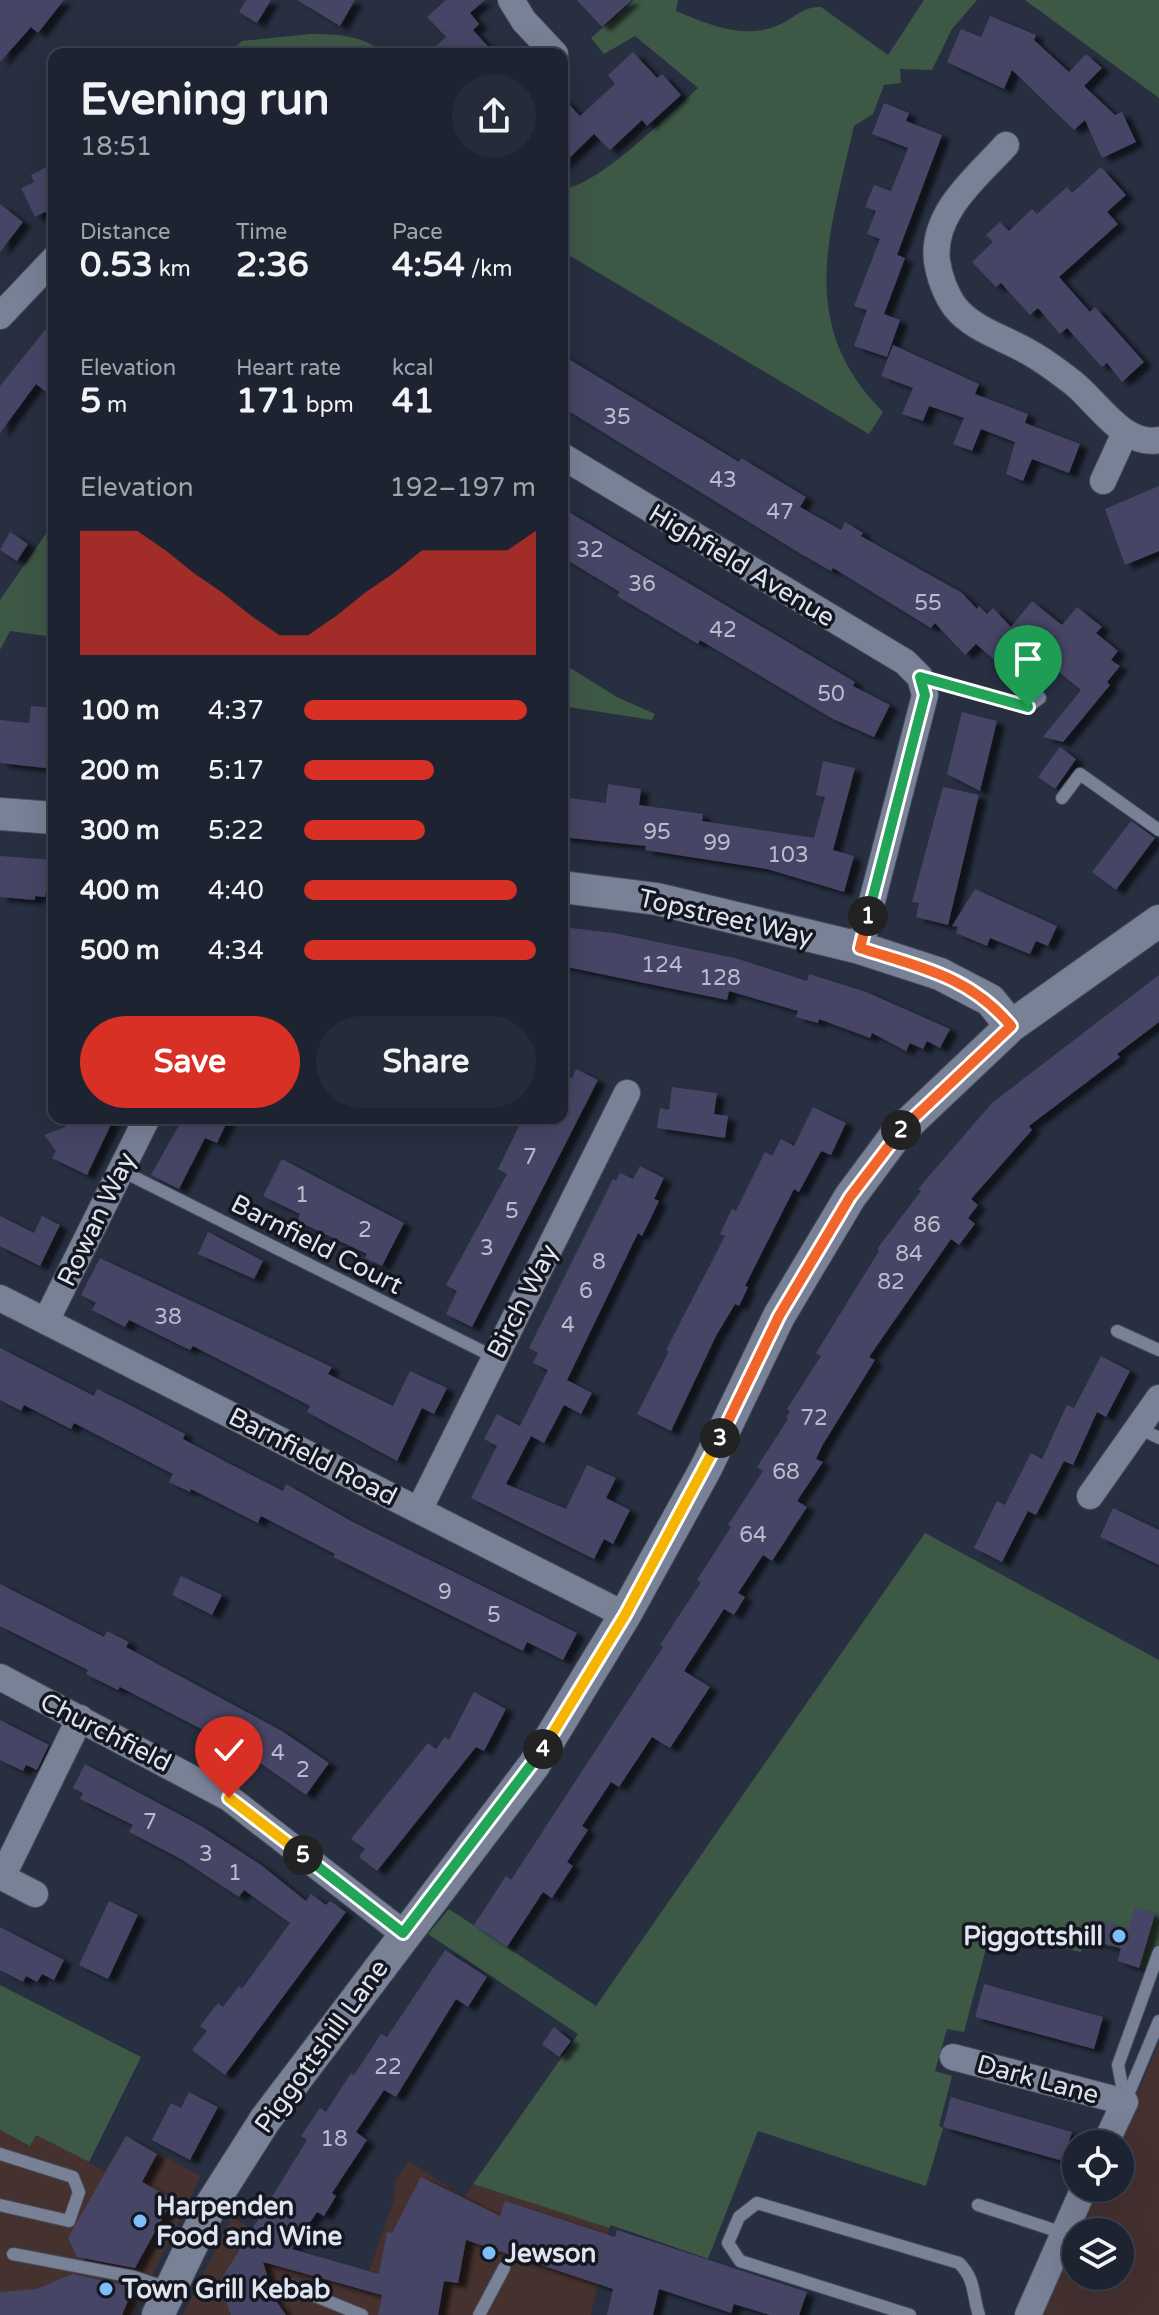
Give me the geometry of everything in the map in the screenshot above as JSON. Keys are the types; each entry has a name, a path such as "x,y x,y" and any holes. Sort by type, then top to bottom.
{"street":[{"path":"511,0 524,21 549,48"},
{"path":"1006,145 945,216 937,258 941,279 955,307 973,323 1056,369 1088,394 1125,433 1141,439 1159,440"},
{"path":"0,316 48,265"},
{"path":"1103,481 1125,433"},
{"name":"Highfield Avenue","path":"568,460 905,662 920,677"},
{"path":"860,948 925,695 920,677"},
{"path":"0,814 48,818"},
{"name":"Topstreet Way","path":"568,888 657,899 860,948 940,974 990,1000 1011,1026"},
{"name":"Piggottshill Lane","path":"165,2302 211,2205 265,2120 403,1933 534,1765 625,1615 706,1468 779,1316 850,1197 896,1135 1011,1026 1159,921"},
{"name":"Birch Way","path":"419,1510 627,1093"},
{"name":"Rowan Way","path":"46,1321 144,1124"},
{"name":"Barnfield Road","path":"0,1298 625,1615"},
{"path":"1090,1496 1149,1433 1159,1398"},
{"name":"Churchfield","path":"0,1677 229,1798 403,1933"},
{"path":"35,1894 1,1876 80,1718"},
{"name":"Dark Lane","path":"953,2057 1125,2102 1112,2130"},
{"path":"1028,2315 1062,2235"}],"lane":[{"path":"920,677 1028,707 1040,698"},
{"path":"1062,798 1080,774 1159,830"},
{"name":"Barnfield Court","path":"120,1170 494,1357"},
{"path":"1117,1331 1159,1350"},
{"path":"1125,2102 1118,2065 1159,1952"},
{"path":"1125,2102 1159,2021"},
{"path":"0,2154 73,2177 79,2192 69,2221 0,2205"},
{"path":"910,2315 740,2261 728,2243 739,2217 757,2203 959,2263 970,2274 976,2290 979,2315"},
{"path":"978,2205 1062,2233"},
{"path":"13,2254 134,2277 165,2302"},
{"path":"479,2315 504,2268"},
{"path":"288,2285 362,2315"}],"shaded area":[{"path":"1159,2043 1159,2315 1039,2315 1062,2263 1062,2290 1134,2290 1134,2218 1082,2218 1089,2202 1134,2202 1134,2130 1122,2130"},
{"path":"0,2130 29,2146 35,2134 105,2171 126,2136 201,2176 133,2315 0,2315"},
{"name":"Jewson","path":"409,2161 464,2197 473,2184 609,2228 591,2315 183,2315 232,2216 272,2244 305,2274 362,2290 393,2203 396,2180"}],"green space":[{"path":"634,0 678,0 676,11 715,26 741,31 768,29 805,10 821,7 888,55 924,0 977,0 952,29 932,70 900,69 901,83 884,85 873,114 854,126 829,240 826,276 829,311 838,345 856,379 883,412 869,434 568,255 568,187 595,176 614,163 698,88 635,36 604,54 591,38"},
{"path":"1025,0 1159,0 1159,98"},
{"path":"331,34 350,37 377,48 234,48 242,41"},
{"path":"48,531 48,636 10,631 0,650 0,600"},
{"path":"568,667 617,697 655,714 652,720 568,707"},
{"path":"925,1533 1159,1660 1159,1973 1118,1961 1121,1949 1084,1942 1081,1952 1015,1937 1012,1947 988,1941 964,2032 947,2029 935,2071 952,2076 939,2126 943,2128 926,2186 758,2131 708,2259 611,2225 609,2228 473,2184 578,2034 428,1934 449,1909 596,2006"},
{"path":"0,1985 141,2057 89,2162 36,2135 30,2146 0,2130"}],"building":[{"path":"0,0 64,0 38,33 31,27 0,62"},
{"path":"246,0 271,0 257,23 239,12"},
{"path":"297,0 355,0 340,26"},
{"path":"446,0 485,0 470,13 479,24 473,30 490,48 434,48 446,37 427,17"},
{"path":"577,0 632,0 602,27"},
{"path":"990,16 1036,35 1034,40 1069,72 1086,54 1102,68 1084,86 1115,115 1122,112 1136,142 1102,158 1085,120 1074,130 1012,70 1004,89 947,62 961,29 981,37"},
{"path":"633,52 657,78 662,74 681,95 647,126 642,120 610,150 594,134 568,159 568,103 580,116 615,84 608,75"},
{"path":"884,103 909,113 906,121 942,135 897,255 905,258 884,314 900,320 887,357 854,346 867,310 854,306 880,239 867,234 876,211 865,207 874,185 891,191 908,148 872,134"},
{"path":"1101,167 1126,195 1107,212 1118,224 1059,277 1090,312 1095,307 1144,362 1122,382 1107,363 1102,367 1067,328 1060,334 1038,308 1030,315 1001,283 996,287 972,262 993,242 986,235 1000,222 1009,231 1032,209 1037,214 1067,187 1072,193"},
{"path":"48,169 48,213 35,217 21,188 34,182 31,175"},
{"path":"0,204 23,222 0,252"},
{"path":"48,326 48,393 36,384 0,433 0,386"},
{"path":"893,345 979,384 975,394 1028,414 1025,423 1080,444 1069,473 1032,459 1023,481 1006,474 1015,442 981,429 972,451 953,444 964,418 929,406 923,421 902,414 913,388 881,376"},
{"path":"568,359 739,462 741,458 806,497 800,507 841,530 845,522 863,533 861,536 962,593 977,609 979,606 987,614 993,608 1011,627 1032,601 1062,625 1077,607 1102,627 1096,633 1118,651 1111,660 1120,666 1107,682 1110,685 1063,742 1043,737 1081,690 1048,663 1035,678 1005,654 998,663 976,644 965,655 935,623 931,628 833,568 831,571 568,411"},
{"path":"1159,486 1159,551 1125,565 1105,509"},
{"path":"568,512 855,682 853,686 890,705 874,737 833,719 700,640 698,644 617,596 620,592 568,561"},
{"path":"10,532 28,544 17,561 0,550"},
{"path":"31,706 48,707 48,768 0,763 0,720 29,723"},
{"path":"962,712 997,721 980,791 947,774"},
{"path":"1060,747 1076,759 1055,789 1038,777"},
{"path":"823,761 855,768 833,850 854,856 844,892 767,869 645,850 646,846 568,838 568,798 606,803 608,784 641,789 639,805 703,814 702,821 814,838 825,797 816,795"},
{"path":"943,787 979,795 948,925 916,917 919,903 912,902"},
{"path":"1131,821 1155,838 1116,890 1092,872"},
{"path":"0,856 48,860 48,890 45,897 35,896 35,900 0,897"},
{"path":"975,889 1057,926 1048,946 1036,941 1030,954 990,938 987,946 956,933 958,927 952,926"},
{"path":"568,928 614,933 735,958 807,981 809,974 866,992 950,1029 940,1048 927,1041 923,1049 910,1043 906,1051 872,1033 870,1038 819,1019 818,1023 796,1017 798,1011 729,991 727,1000 568,967"},
{"path":"1159,975 1159,1022 1117,1054 1120,1057 1029,1126 1032,1130 971,1199 978,1205 968,1218 975,1224 959,1245 951,1239 869,1357 875,1360 822,1446 816,1459 823,1462 797,1501 807,1507 772,1561 763,1555 738,1593 745,1597 734,1615 724,1609 684,1671 710,1687 670,1748 652,1737 619,1787 611,1782 582,1826 588,1830 567,1862 573,1866 552,1898 543,1892 507,1947 474,1925 506,1876 511,1880 663,1647 660,1645 701,1582 697,1580 731,1527 728,1525 763,1471 757,1467 788,1419 790,1411 787,1409 821,1356 816,1353 879,1251 877,1249 921,1191 918,1189 992,1103"},
{"path":"576,1069 598,1080 472,1327 446,1314 457,1291 446,1285 507,1174 498,1169 520,1124 568,1124 568,1076 572,1078"},
{"path":"672,1087 717,1093 714,1114 728,1116 725,1138 657,1128 660,1108 669,1110"},
{"path":"813,1107 846,1123 831,1155 821,1151 799,1192 794,1189 745,1286 748,1287 739,1306 735,1304 716,1336 671,1431 637,1414 725,1236 720,1234 732,1209 736,1211 765,1152 772,1156 781,1139 794,1146"},
{"path":"66,1124 111,1124 87,1175 52,1158 56,1151 44,1135"},
{"path":"226,1124 217,1143 205,1138 179,1189 151,1175 179,1125"},
{"path":"282,1159 404,1223 382,1266 365,1258 367,1254 297,1221 300,1214 263,1196"},
{"path":"640,1166 664,1178 654,1199 659,1201 642,1236 638,1233 567,1380 592,1393 581,1414 564,1405 544,1443 531,1436 506,1484 566,1509 587,1465 616,1478 606,1498 630,1510 613,1544 604,1539 594,1559 471,1498 497,1446 484,1439 497,1414 520,1426 548,1370 533,1363 538,1353 529,1348 613,1179 616,1181 620,1173 633,1179"},
{"path":"0,1216 34,1233 42,1216 60,1225 40,1266 0,1246"},
{"path":"208,1232 263,1261 254,1279 198,1254"},
{"path":"100,1258 332,1367 328,1374 393,1406 410,1371 447,1388 434,1414 422,1408 397,1461 307,1412 310,1406 193,1346 190,1350 129,1320 125,1327 92,1310 96,1303 81,1295"},
{"path":"0,1348 94,1396 97,1389 124,1402 185,1434 183,1439 230,1464 283,1491 286,1484 351,1521 577,1633 563,1660 527,1642 523,1651 333,1557 335,1554 261,1516 258,1523 191,1489 190,1492 169,1482 173,1474 74,1423 71,1429 24,1405 21,1411 0,1400"},
{"path":"1101,1356 1130,1371 1106,1417 1097,1412 1073,1465 1064,1461 1036,1515 1028,1511 1002,1562 974,1548 997,1501 1005,1505 1031,1453 1042,1459 1067,1405 1074,1408"},
{"path":"1113,1508 1159,1530 1159,1565 1100,1537"},
{"path":"181,1576 222,1595 212,1615 172,1595"},
{"path":"0,1584 104,1637 107,1631 129,1642 126,1647 282,1731 329,1763 306,1795 240,1749 120,1687 118,1690 86,1674 88,1670 0,1626"},
{"path":"474,1692 506,1709 484,1751 476,1747 377,1871 359,1857 365,1849 351,1839 428,1743 436,1749 445,1737 449,1740"},
{"path":"0,1720 49,1745 37,1770 26,1765 23,1771 0,1760"},
{"path":"85,1764 203,1827 261,1865 306,1901 311,1894 326,1905 330,1901 346,1912 225,2075 192,2050 207,2031 200,2026 218,2003 223,2007 239,1986 242,1989 290,1923 244,1890 239,1897 181,1859 129,1832 133,1825 80,1799 83,1793 73,1788"},
{"path":"109,1901 138,1915 108,1979 79,1965"},
{"name":"Piggottshill","path":"1135,1907 1155,1914 1139,1968 1118,1961 1121,1948 1087,1940 1092,1919 1128,1928"},
{"path":"0,1927 64,1960 54,1980 42,1974 37,1982 26,1976 23,1982 0,1970"},
{"path":"445,1950 487,1977 468,2007 456,1999 396,2097 384,2090 356,2132 367,2140 332,2193 336,2196 324,2216 317,2212 292,2249 379,2274 387,2232 392,2233 421,2177 500,2216 505,2201 615,2237 617,2230 807,2292 799,2315 770,2315 734,2304 731,2313 659,2289 653,2315 607,2315 613,2289 466,2240 458,2283 444,2281 438,2315 378,2315 382,2295 263,2262 274,2298 286,2315 231,2315 219,2283 307,2140 301,2136 320,2108 326,2112 381,2034 387,2037"},
{"path":"984,1984 1103,2017 1094,2049 975,2017"},
{"path":"554,2027 571,2041 559,2057 542,2044"},
{"path":"189,2092 218,2107 190,2160 152,2140 171,2103 181,2108"},
{"path":"951,2097 1065,2130 1062,2130 1062,2161 943,2127"},
{"path":"126,2136 157,2154 142,2182 173,2199 135,2268 77,2257 68,2238"},
{"path":"72,2274 134,2287 122,2315 0,2315 0,2292 37,2289"}],"place":[{"name":"Piggottshill","path":"1119,1936"},
{"name":"Harpenden Food and Wine","path":"140,2221"},
{"name":"Jewson","path":"489,2253"},
{"name":"Town Grill Kebab","path":"106,2289"}],"route":[{"path":"229,1798 403,1933 534,1765 625,1615 706,1468 779,1316 850,1197 896,1135 1011,1026 990,1000 940,974 860,948 925,695 920,677 1028,707"}]}
